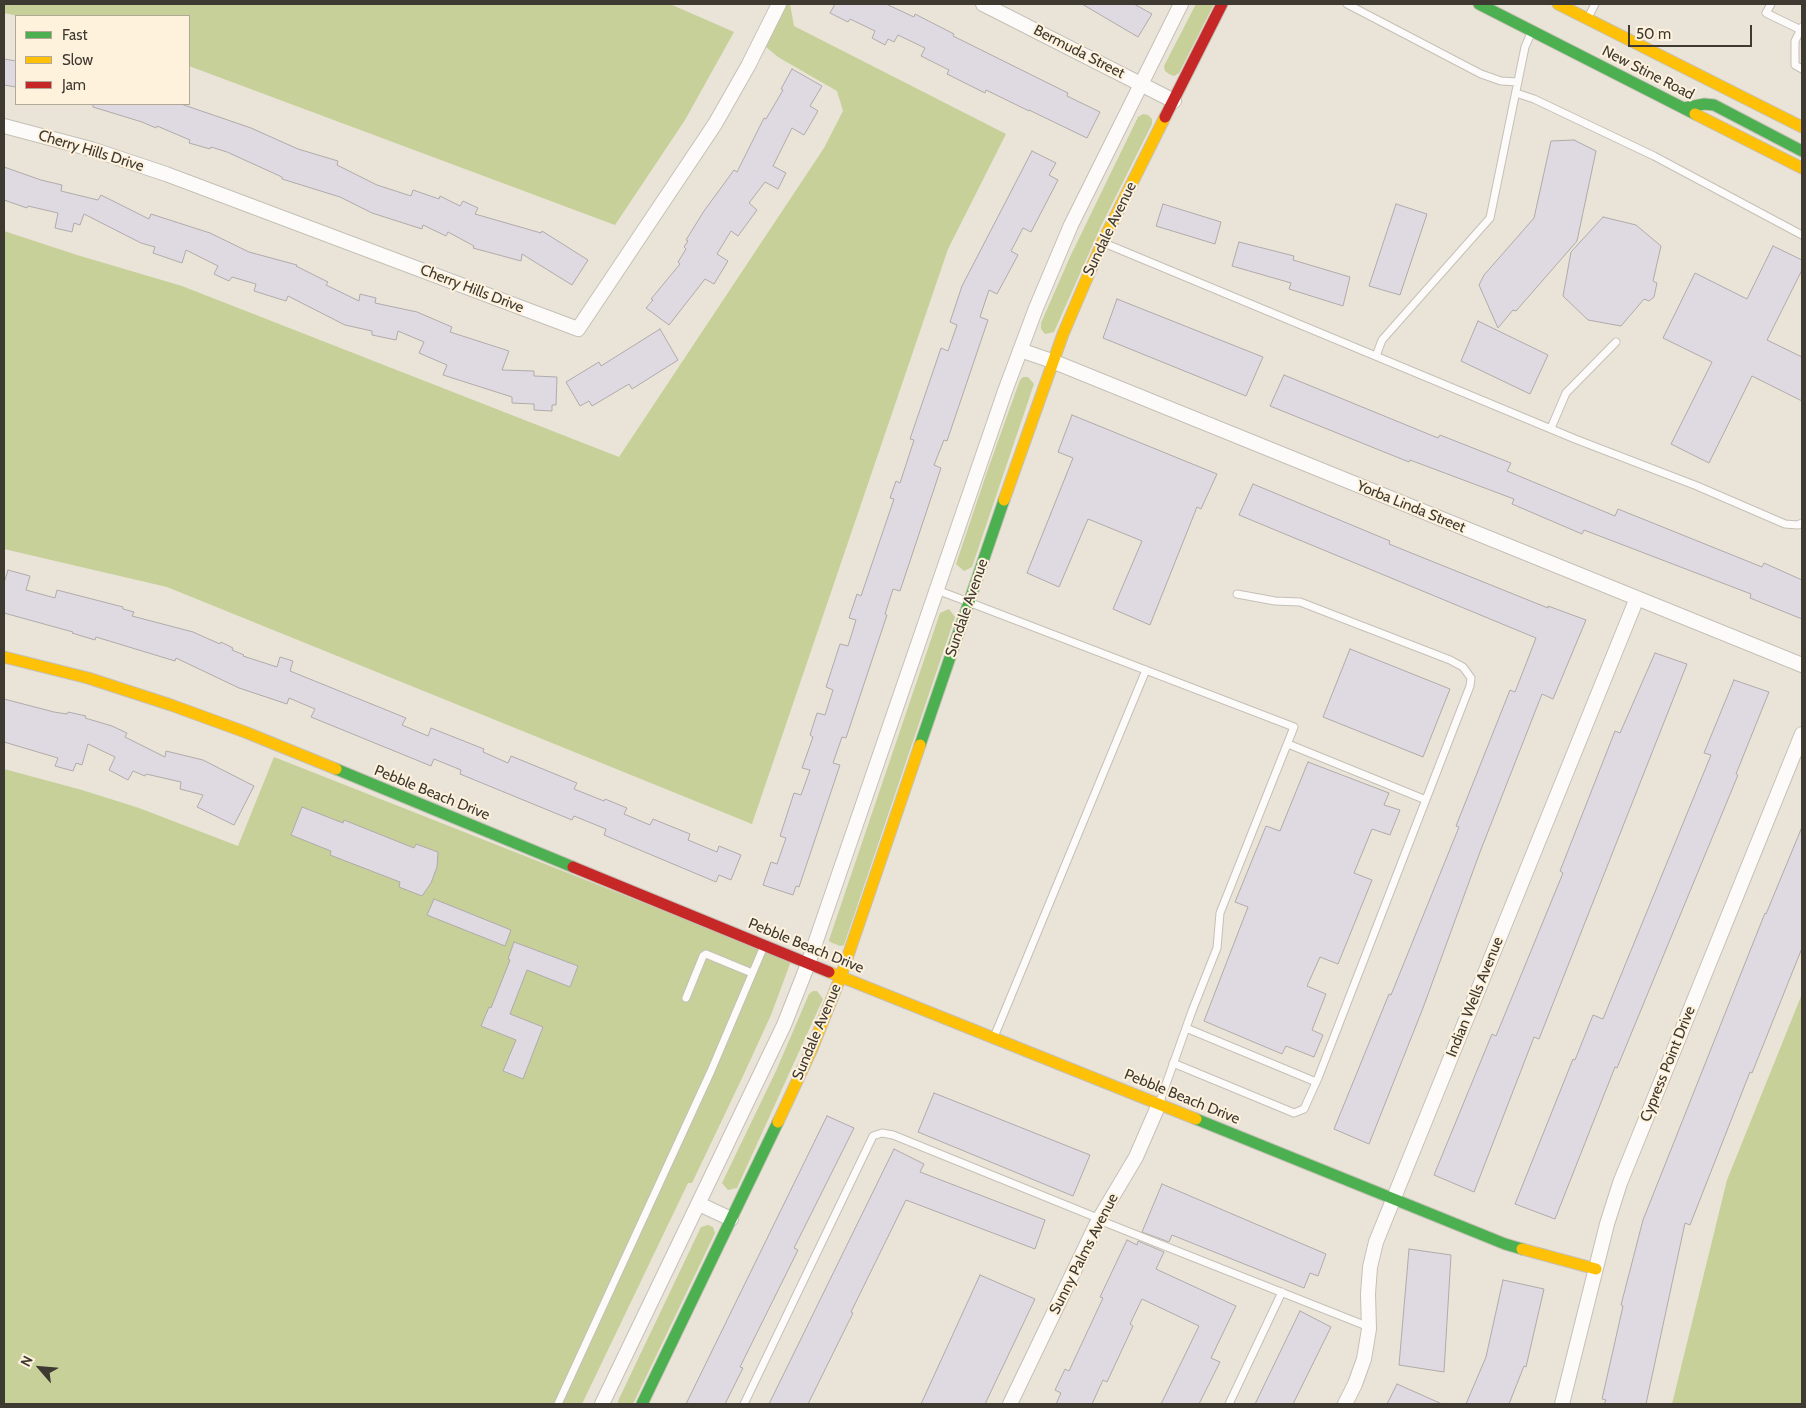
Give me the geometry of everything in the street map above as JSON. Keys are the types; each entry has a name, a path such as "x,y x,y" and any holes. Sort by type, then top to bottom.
{"street":[{"name":"Cherry Hills Drive","path":"4,126 91,149 166,174 578,329 715,124 748,66 779,4"},
{"name":"Bermuda Street","path":"983,4 1174,100"},
{"path":"602,1404 776,1041 808,964 1036,308 1072,225 1181,4"},
{"name":"Sundale Avenue","path":"642,1404 811,1051 841,976 1052,361 1102,243 1222,4"},
{"name":"New Stine Road","path":"1479,4 1802,168"},
{"name":"New Stine Road","path":"1558,4 1802,127"},
{"path":"1684,108 1704,104 1714,105 1802,151"},
{"name":"Yorba Linda Street","path":"1020,350 1052,361 1802,665"},
{"name":"Indian Wells Avenue","path":"1345,1404 1364,1359 1368,1327 1370,1268 1376,1242 1637,598"},
{"name":"Pebble Beach Drive","path":"4,657 88,678 245,732 808,964 994,1037 1505,1244 1550,1258 1596,1269"},
{"name":"Cypress Point Drive","path":"1562,1404 1620,1183 1802,734"},
{"name":"Sunny Palms Avenue","path":"1010,1404 1099,1219 1136,1157 1159,1104"},
{"path":"698,1204 730,1219"}],"lane":[{"path":"1347,4 1481,74 1501,81 1518,82"},
{"path":"1588,19 1596,4"},
{"path":"1771,4 1766,13 1801,29 1795,41 1795,65 1802,68"},
{"path":"1376,356 1382,340 1490,218 1525,47 1532,30"},
{"path":"1516,93 1534,99 1654,156 1802,235"},
{"path":"1102,243 1785,524 1798,525 1802,523"},
{"path":"1550,428 1566,393 1616,342"},
{"path":"937,590 1294,727 1220,913 1217,948 1159,1104"},
{"path":"1173,1063 1294,1113 1304,1108 1316,1082 1470,686 1471,678 1463,667 1300,602 1275,601 1238,594"},
{"path":"994,1037 1146,670"},
{"path":"1288,744 1426,800"},
{"path":"558,1404 706,1080 764,946"},
{"path":"686,998 703,956 706,954 752,973"},
{"path":"1186,1028 1316,1082"},
{"path":"744,1404 873,1136 882,1133 893,1135 1368,1327"},
{"path":"1228,1404 1282,1292"}],"green space":[{"path":"4,4 670,4 734,32 685,120 615,225 190,66 190,15 15,15 4,13"},
{"path":"779,4 790,4 794,26 1006,134 948,249 752,824 167,587 4,549 4,231 182,286 619,457 824,148 843,111 837,91 778,57 760,42"},
{"path":"1196,4 1214,4 1179,73 1174,76 1165,71 1164,66"},
{"path":"1143,114 1148,115 1152,119 1152,124 1102,224 1054,332 1045,334 1041,329 1041,323 1070,257 1138,117"},
{"path":"1023,377 1028,377 1034,384 972,567 964,571 956,564 987,472 1020,380"},
{"path":"949,609 955,617 844,945 840,946 829,940 940,613"},
{"path":"274,757 791,961 771,1015 743,1076 692,1183 688,1183 582,1404 4,1404 4,769 139,808 238,846"},
{"path":"817,991 823,999 737,1188 728,1190 722,1183 776,1071 809,994"},
{"path":"1802,994 1802,1404 1672,1404 1727,1180"},
{"path":"708,1225 713,1227 715,1233 633,1404 618,1404 701,1227"}],"building":[{"path":"835,4 886,4 914,17 915,14 954,34 953,36 1068,93 1067,96 1100,112 1087,138 986,90 985,93 947,74 949,70 921,56 925,48 898,35 894,42 888,39 885,45 872,38 875,31 850,19 848,22 830,13"},
{"path":"1082,4 1134,4 1152,14 1138,37"},
{"path":"4,59 15,61 15,87 4,85"},
{"path":"792,69 822,86 810,106 818,111 804,135 792,128 773,166 786,173 778,189 765,182 749,203 757,210 738,236 731,231 717,254 728,261 714,284 705,279 669,325 646,308 653,300 651,299 680,264 678,262 686,249 684,247 688,241 686,240 704,211 734,170 737,172 764,118 766,119 783,90 781,89"},
{"path":"93,105 184,105 251,128 298,149 338,161 337,165 377,185 411,196 413,190 439,199 440,196 460,206 463,201 478,208 475,214 541,233 542,231 588,260 572,285 522,254 521,261 473,248 474,246 448,232 446,236 423,225 422,229 372,213 340,197 282,179 282,177 227,152 189,143 190,140 157,126 156,128 93,107"},
{"path":"1574,140 1596,151 1577,241 1516,311 1513,310 1498,328 1479,285 1484,275 1534,218 1551,141"},
{"path":"1032,151 1056,163 1049,175 1058,180 1031,232 1023,228 1011,251 1018,255 997,294 989,290 980,317 988,320 947,441 944,440 934,465 941,468 900,591 893,589 885,614 887,615 846,738 842,737 833,763 840,765 799,887 796,886 793,895 763,885 771,862 777,864 786,838 780,836 794,793 801,795 810,770 802,768 813,737 810,735 817,713 825,715 833,690 826,687 840,644 848,646 856,620 849,618 857,594 861,596 894,499 890,498 896,481 900,483 914,440 910,439 941,348 948,351 957,325 950,322 962,286"},
{"path":"4,167 62,185 61,191 98,200 101,195 149,219 151,214 210,233 249,252 297,265 328,282 326,285 359,301 360,294 376,298 375,303 417,312 452,327 450,332 509,351 502,370 534,371 534,376 557,377 556,405 552,405 552,411 534,410 534,404 512,403 512,397 443,375 447,365 419,353 424,342 398,331 396,340 372,335 372,331 345,325 288,296 286,301 254,291 256,284 232,277 229,281 214,274 218,266 186,250 182,263 153,253 155,247 141,243 84,214 80,225 74,223 72,232 55,228 58,213 28,206 27,208 4,200"},
{"path":"1163,204 1221,222 1215,244 1156,226"},
{"path":"1396,204 1427,214 1400,295 1369,286"},
{"path":"1603,217 1636,225 1661,246 1653,281 1657,283 1654,297 1649,301 1644,299 1621,326 1588,320 1563,296 1571,252"},
{"path":"1239,242 1294,256 1293,260 1350,277 1343,306 1289,289 1291,283 1232,266"},
{"path":"1773,246 1802,260 1802,270 1767,340 1802,357 1802,401 1752,376 1709,463 1671,444 1712,362 1663,338 1695,273 1747,299"},
{"path":"1117,299 1263,357 1246,396 1103,338"},
{"path":"1478,321 1548,355 1530,394 1461,361"},
{"path":"660,329 678,360 632,389 629,384 592,406 589,401 580,406 566,382 599,362 601,366"},
{"path":"1284,375 1438,438 1440,435 1511,463 1507,471 1615,516 1618,509 1762,567 1764,563 1802,580 1802,619 1750,598 1751,594 1584,530 1582,534 1512,504 1514,499 1410,460 1409,462 1270,406"},
{"path":"1072,415 1217,474 1201,509 1197,507 1150,625 1113,609 1142,541 1088,519 1059,587 1027,573 1073,458 1058,452"},
{"path":"1253,484 1390,541 1389,544 1548,608 1548,606 1586,620 1553,699 1542,694 1480,852 1423,1008 1369,1144 1334,1129 1459,827 1456,826 1510,690 1515,692 1536,638 1239,515"},
{"path":"8,570 30,576 26,590 55,598 57,590 123,607 123,609 134,612 132,616 193,632 220,644 221,642 243,656 277,667 280,657 293,661 290,671 406,718 402,725 428,736 431,728 484,749 483,752 508,763 511,756 577,783 574,789 627,808 624,814 650,825 653,819 690,834 688,840 717,852 719,846 741,855 731,880 719,875 716,882 604,835 606,829 574,816 572,820 460,774 461,770 434,759 431,766 311,717 315,709 289,698 287,704 239,688 176,658 175,661 96,637 95,640 4,613 4,583"},
{"path":"1350,649 1450,689 1423,757 1323,717"},
{"path":"1655,653 1687,664 1539,1039 1534,1037 1474,1192 1434,1175 1492,1034 1496,1036 1563,873 1560,871 1615,731 1620,733"},
{"path":"1734,680 1769,692 1736,774 1738,775 1617,1068 1615,1067 1555,1219 1515,1204 1573,1059 1575,1060 1593,1015 1603,1019 1711,755 1704,753"},
{"path":"4,699 54,712 67,714 68,712 86,716 85,718 112,726 127,733 125,737 165,757 166,751 203,760 254,786 234,825 197,807 203,795 180,789 181,782 146,774 145,776 133,771 128,780 109,770 115,757 88,744 82,765 76,763 73,771 55,766 58,758 4,742"},
{"path":"1308,762 1389,793 1384,805 1400,810 1390,835 1372,829 1354,873 1372,880 1338,964 1320,957 1307,986 1326,994 1312,1030 1323,1035 1314,1057 1286,1046 1282,1054 1204,1021 1248,907 1235,902 1266,826 1280,831"},
{"path":"302,807 343,823 344,820 414,848 416,844 438,852 437,867 431,883 422,896 399,887 400,882 330,855 331,851 291,835"},
{"path":"1802,827 1802,948 1752,1073 1750,1072 1690,1225 1685,1223 1646,1404 1604,1404 1606,1400 1602,1399 1623,1306 1621,1305 1643,1220 1765,913"},
{"path":"434,899 511,930 505,946 427,915"},
{"path":"514,942 578,966 570,987 527,970 510,1014 543,1027 523,1079 503,1071 516,1040 481,1026 489,1007 491,1008 510,960 508,959"},
{"path":"934,1093 1090,1155 1073,1196 918,1132"},
{"path":"827,1116 854,1128 794,1248 798,1250 740,1367 743,1368 725,1404 686,1404"},
{"path":"894,1149 924,1164 920,1172 1045,1220 1035,1249 906,1200 808,1404 769,1404"},
{"path":"1162,1184 1326,1254 1318,1276 1310,1273 1304,1288 1172,1235 1169,1242 1142,1232"},
{"path":"1127,1240 1137,1245 1138,1241 1164,1252 1156,1269 1236,1306 1211,1358 1220,1362 1199,1404 1161,1404 1199,1326 1142,1299 1130,1324 1133,1326 1107,1382 1103,1380 1092,1404 1056,1404 1061,1393 1055,1390 1065,1369 1069,1371 1103,1298 1100,1297"},
{"path":"1409,1249 1451,1255 1444,1372 1399,1365"},
{"path":"980,1275 1035,1299 985,1404 921,1404"},
{"path":"1503,1280 1544,1289 1526,1367 1524,1366 1509,1404 1466,1404 1486,1357"},
{"path":"1300,1311 1331,1327 1293,1404 1255,1404"},
{"path":"1397,1384 1442,1404 1387,1404"}],"traffic: fast":[{"path":"1479,4 1695,114"},
{"path":"1684,108 1704,104 1714,105 1802,151"},
{"path":"920,745 1004,500"},
{"path":"336,769 573,867"},
{"path":"1196,1119 1505,1244 1522,1249"},
{"path":"642,1404 778,1122"}],"traffic: slow":[{"path":"1558,4 1802,127"},
{"path":"1695,114 1802,168"},
{"path":"1004,500 1063,334 1102,243 1165,117"},
{"path":"4,657 88,678 171,705 245,732 336,769"},
{"path":"778,1122 811,1051 841,976 920,745"},
{"path":"829,972 1196,1119"},
{"path":"1522,1249 1596,1269"}],"traffic: jam":[{"path":"1165,117 1222,4"},
{"path":"573,867 829,972"}]}
